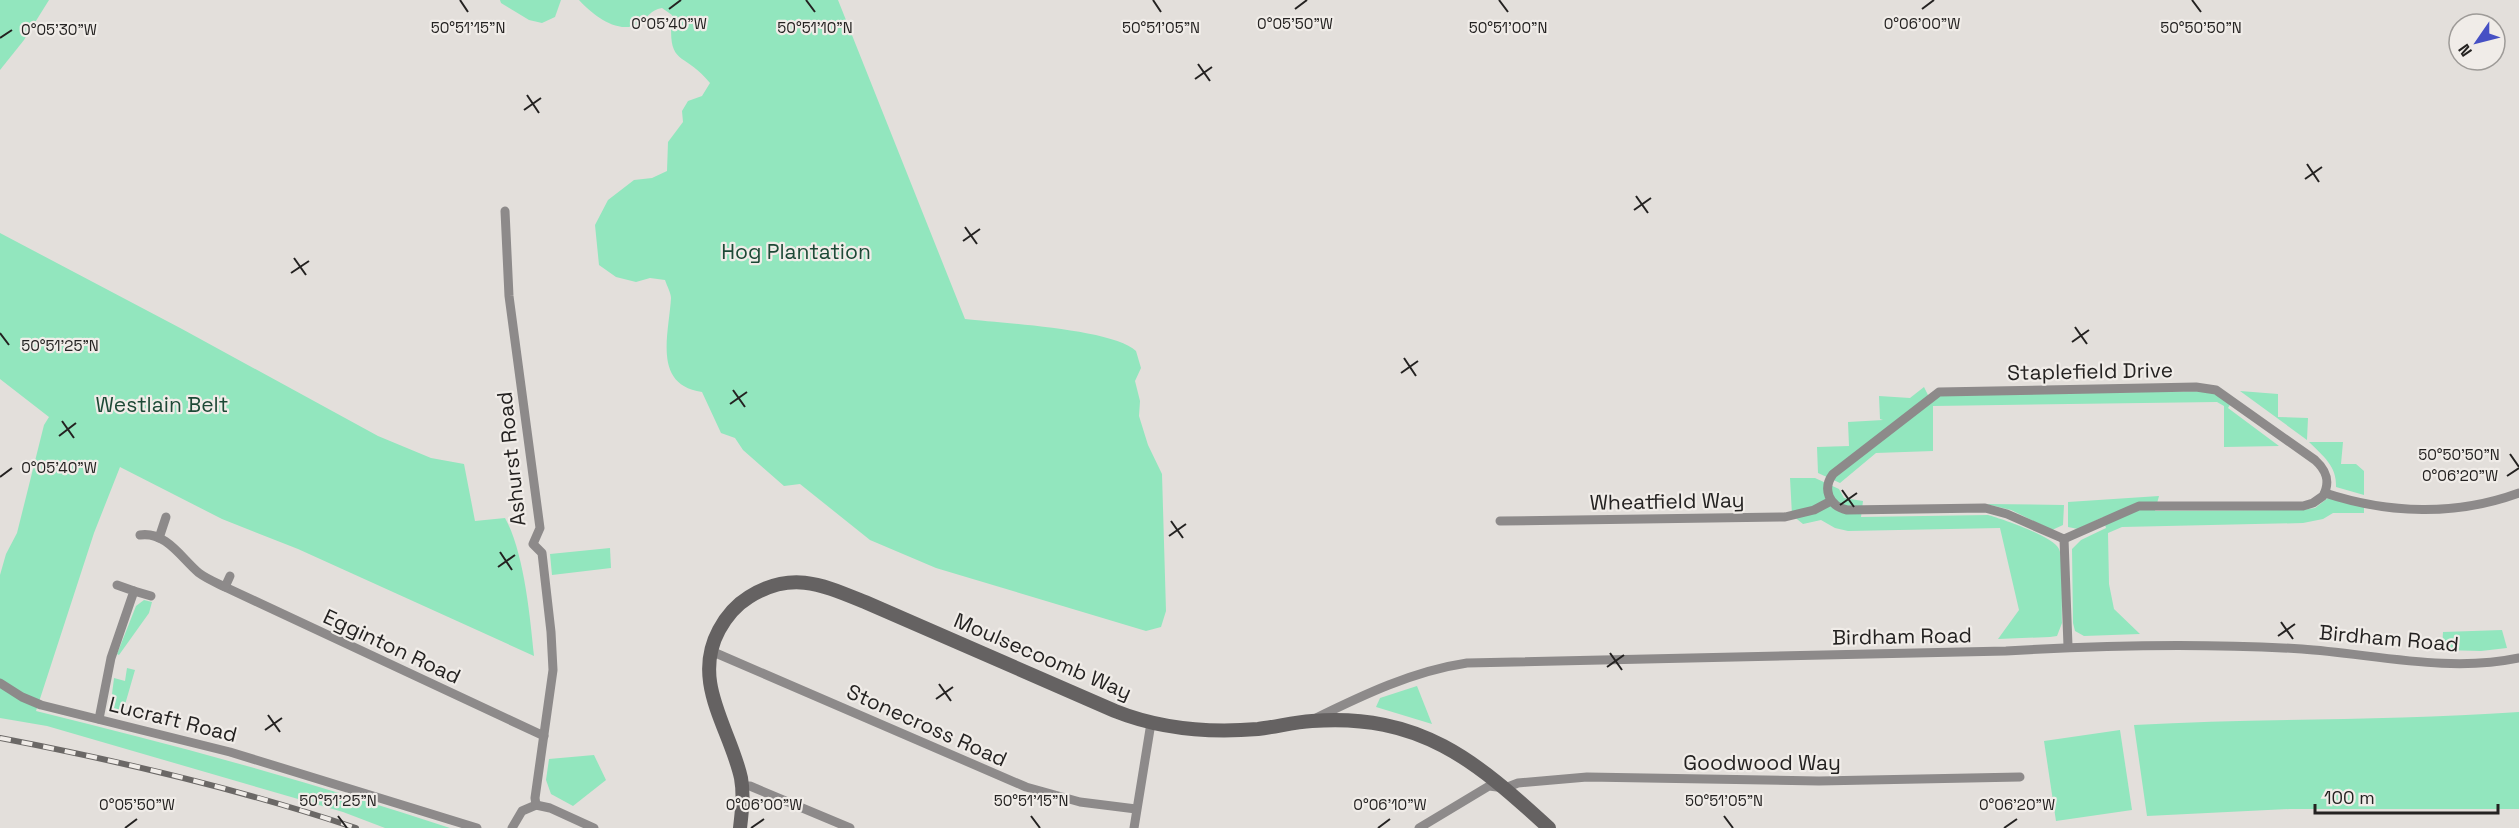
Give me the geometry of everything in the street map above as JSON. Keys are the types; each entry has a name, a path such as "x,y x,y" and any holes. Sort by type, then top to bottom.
{"street":[{"name":"Ashurst Road","path":"505,212 509,296 540,528 533,544 542,553 552,641 552,687 535,798 536,805"},
{"name":"Staplefield Drive","path":"1831,501 1827,492 1830,479 1844,465 1933,395 1945,391 1961,390 2212,388 2315,460 2326,472 2328,483 2325,493"},
{"path":"1831,501 1840,508 1851,510 1985,508 2007,513 2064,539 2139,506 2303,506 2313,503 2325,493 2371,504 2428,511 2488,504 2519,493"},
{"name":"Wheatfield Way","path":"1500,521 1785,517 1814,510 1831,501"},
{"path":"159,538 166,518"},
{"name":"Egginton Road","path":"140,535 159,538 171,545 198,572 225,587 544,736"},
{"path":"2064,539 2068,646"},
{"path":"225,587 230,576"},
{"name":"Moulsecoomb Way","path":"740,828 742,786 732,748 710,688 708,669 711,651 715,637 726,618 744,600 774,585 796,582 815,584 866,602 1115,711 1151,723 1204,730 1238,730 1312,720 1364,722 1407,730 1456,752 1506,788 1549,828"},
{"path":"117,585 151,596"},
{"path":"99,719 111,658 134,591"},
{"name":"Birdham Road","path":"1312,720 1390,684 1433,670 1467,663 2006,651 2068,646 2247,646 2353,652 2455,663 2519,658"},
{"name":"Stonecross Road","path":"711,651 1026,787 1080,802 1136,809"},
{"name":"Lucraft Road","path":"0,683 22,697 41,705 230,752 477,828"},
{"path":"1134,828 1151,723"},
{"name":"Goodwood Way","path":"1419,828 1489,786 1506,788 1518,783 1587,777 1819,781 2020,777"},
{"path":"742,786 750,786 850,828"},
{"path":"512,828 519,814 536,805 550,808 594,828"}],"green space":[{"path":"0,0 49,0 24,40 0,70"},
{"path":"500,0 561,0 555,17 542,23 529,20 501,3"},
{"name":"Hog Plantation","path":"579,0 838,0 965,319 1081,332 1124,343 1136,351 1141,368 1135,381 1140,401 1139,416 1148,445 1162,474 1166,611 1161,627 1146,631 936,568 870,540 800,484 784,486 743,450 735,438 721,433 702,392 686,387 676,379 670,369 667,342 671,298 665,280 650,278 636,282 616,277 599,265 595,225 608,200 634,180 652,178 667,171 668,142 683,122 682,111 688,101 702,96 710,83 675,51 671,32 672,15 662,8 652,12 638,24 622,27 598,17"},
{"name":"Westlain Belt","path":"0,233 378,436 431,458 464,464 475,521 505,518 512,532 525,585 534,656 298,549 222,519 120,467 94,533 36,711 244,765 450,828 385,828 343,812 47,726 0,718 0,575 6,554 17,533 44,425 49,417 0,379"},
{"path":"1924,387 1931,401 1939,395 2213,391 2231,403 2228,408 2279,446 2224,447 2224,406 2217,402 1933,406 1933,451 1876,453 1840,483 1818,473 1817,447 1849,446 1848,422 1883,420 1880,419 1879,396 1910,398"},
{"path":"2240,391 2278,394 2278,417 2308,418 2307,440"},
{"path":"2309,442 2343,442 2341,464 2356,464 2364,471 2364,495 2336,487 2332,467"},
{"path":"1790,478 1815,478 1839,489 1844,498 1863,501 1861,517 1988,515 2047,539 2055,544 2061,555 2062,623 2057,636 1998,639 2019,610 2000,528 1848,531 1835,528 1821,520 1803,524 1792,515"},
{"path":"2159,496 2155,511 2302,510 2315,508 2328,498 2364,506 2364,513 2333,513 2323,519 2303,523 2122,527 2108,533 2109,584 2114,609 2140,634 2084,636 2075,631 2072,549 2081,540 2106,528 2103,517 2078,529 2068,527 2068,502"},
{"path":"1986,504 2064,505 2063,525 2052,530 2011,510"},
{"path":"610,548 611,568 552,575 550,554"},
{"path":"144,600 152,602 149,613 119,655 117,654 136,606"},
{"path":"2502,630 2507,648 2481,651 2442,650 2443,632"},
{"path":"127,668 135,670 122,715 114,709 112,694 114,678 125,681"},
{"path":"1417,686 1432,724 1376,707 1380,698"},
{"path":"2519,712 2519,809 2290,809 2147,816 2134,725"},
{"path":"2120,730 2132,810 2056,821 2044,741"},
{"path":"594,755 606,780 573,806 551,794 546,780 549,759"}],"railway":[{"path":"0,738 180,777 356,828"}]}
